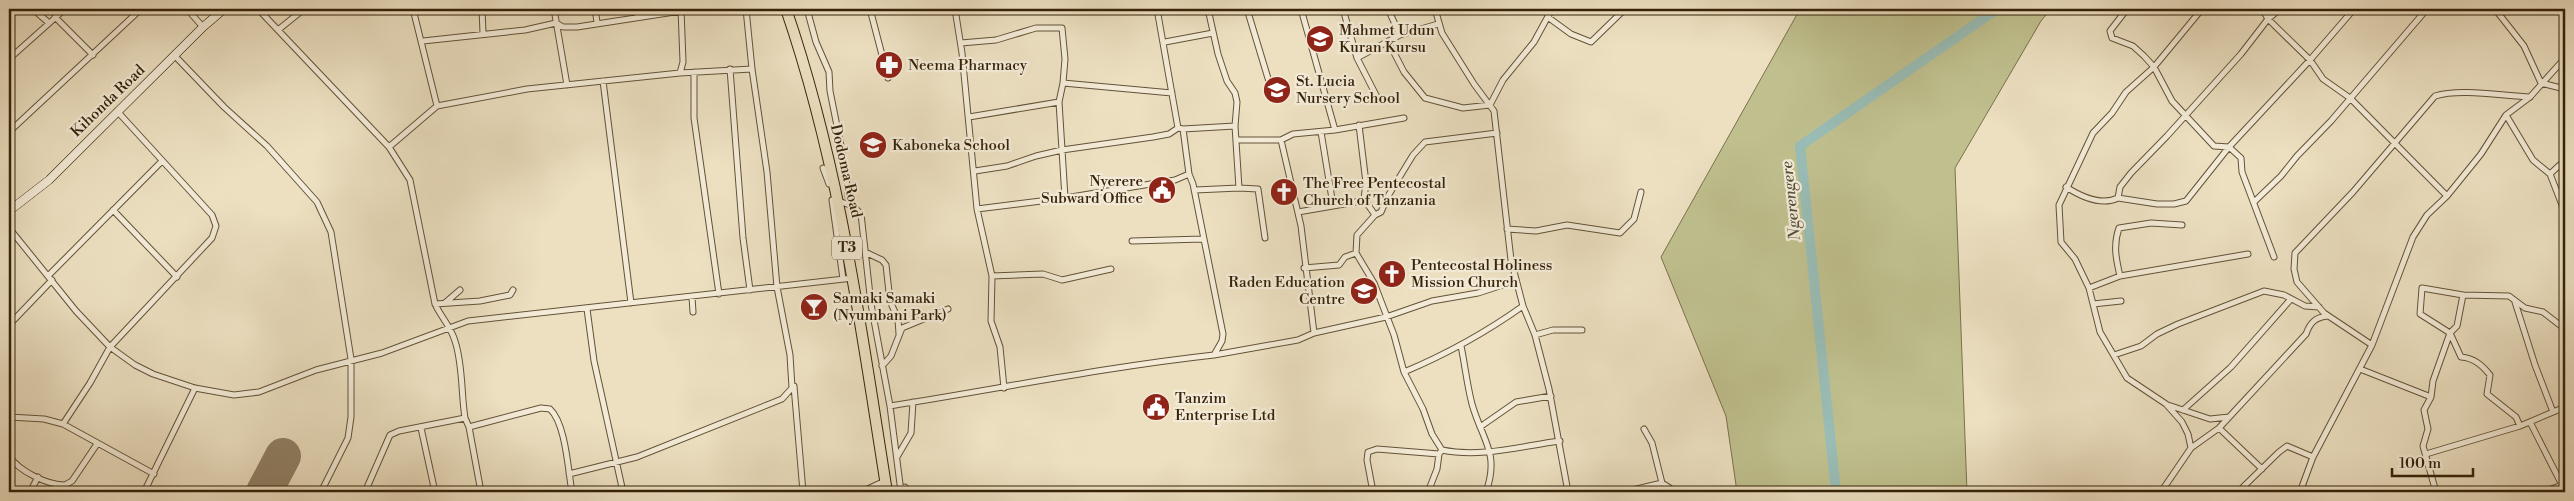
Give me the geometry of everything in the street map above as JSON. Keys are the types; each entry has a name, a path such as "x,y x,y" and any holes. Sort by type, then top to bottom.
{"highway":[{"name":"Dodoma Road","path":"786,9 816,106 838,200 848,278 887,492"}],"street":[{"path":"33,9 48,23"},
{"path":"9,59 65,9"},
{"path":"9,132 141,9"},
{"path":"187,9 203,27"},
{"name":"Kihonda Road","path":"9,211 49,180 117,111 224,9"},
{"path":"258,9 389,147 410,180 435,304 439,313 450,326 457,350 465,418 469,426 481,492"},
{"path":"278,30 304,9"},
{"path":"414,9 437,106"},
{"path":"482,9 483,33"},
{"path":"554,9 567,85"},
{"path":"595,9 597,22"},
{"path":"637,9 638,17"},
{"path":"746,9 752,69 767,172 777,287 793,380 803,492"},
{"path":"807,9 816,42 829,72 830,91 844,161 849,204"},
{"path":"870,9 888,78"},
{"path":"955,9 961,44 977,209 992,276 991,321 1000,347 1004,388"},
{"path":"1157,9 1172,93 1223,334 1222,341 1214,355"},
{"path":"1208,9 1212,32 1227,80 1235,93 1239,188"},
{"path":"1247,9 1270,86"},
{"path":"1301,9 1335,130"},
{"path":"1343,9 1357,58 1377,97"},
{"path":"1388,9 1400,35"},
{"path":"1435,9 1438,24 1474,84 1494,111 1507,229 1515,281 1535,335 1551,396 1568,492"},
{"path":"1490,105 1503,80 1534,42 1549,18 1552,9"},
{"path":"1549,18 1571,34 1591,42 1625,9"},
{"path":"2126,9 2110,31 2112,38 2133,46 2154,67 2172,101 2214,146 2228,147 2241,158 2242,172 2274,257"},
{"path":"2202,9 2154,67 2126,92 2112,113 2093,133 2059,205 2061,242 2075,259 2089,288 2100,332 2127,378 2166,404 2210,419 2230,417"},
{"path":"2262,9 2268,19 2310,60 2322,79 2350,98 2396,142 2447,196"},
{"path":"2118,198 2120,187 2131,173 2241,54 2268,19 2280,9"},
{"path":"2066,187 2090,199 2114,200 2118,198 2157,204 2174,204 2186,201 2228,147 2310,60 2354,9"},
{"path":"2254,202 2281,176 2427,9"},
{"path":"2495,9 2524,46 2541,83"},
{"path":"423,41 483,33 525,30 556,23 571,27 681,10 683,62 680,72"},
{"path":"55,17 93,55"},
{"path":"1357,58 1400,35 1438,24"},
{"path":"961,44 996,40 1036,28 1062,28 1066,59 1059,102 1065,198"},
{"path":"1164,42 1212,32"},
{"path":"1388,41 1404,72 1425,98 1463,108 1490,105"},
{"path":"175,56 224,107 267,146 317,202 331,232 351,360 351,417 348,438 322,492"},
{"path":"2300,492 2313,457 2372,345 2413,237 2427,215 2447,196 2481,154 2506,115 2530,98 2541,83 2565,58"},
{"path":"730,69 743,238 750,290"},
{"path":"389,147 437,106 527,89 680,72 752,69"},
{"path":"694,72 694,118 719,294"},
{"path":"603,81 632,303"},
{"path":"1063,83 1172,93"},
{"path":"2541,83 2565,89"},
{"path":"2372,345 2328,316 2297,282 2294,269 2295,254 2435,96 2442,94 2530,98"},
{"path":"969,117 1059,102"},
{"path":"63,424 90,383 110,347 212,238 215,220 117,111"},
{"path":"2506,115 2533,160 2550,174 2562,205 2565,224"},
{"path":"1237,140 1281,140 1293,134 1335,130 1404,118"},
{"path":"974,171 1007,166 1036,156 1062,150 1169,134 1180,128 1235,126"},
{"path":"1358,126 1366,183 1364,199 1375,215"},
{"path":"1320,132 1333,205"},
{"path":"1428,492 1441,452 1423,409 1404,372 1394,336 1374,283 1356,253 1357,235 1375,215 1381,212 1388,196 1413,155 1425,142 1497,134"},
{"path":"1281,140 1298,212 1314,333"},
{"path":"2550,174 2565,160"},
{"path":"9,325 92,229 114,210 161,162"},
{"path":"9,228 110,347 134,365 147,372 195,388 222,394 253,393 351,360 411,344 450,326 468,321 848,278 831,194 823,168"},
{"path":"977,209 1065,198 1175,180 1189,174"},
{"path":"1194,190 1258,189 1265,238"},
{"path":"1507,229 1536,230 1567,225 1620,233 1634,219 1641,192"},
{"path":"1298,212 1364,199"},
{"path":"838,200 849,204 860,214 882,366 890,406 900,492"},
{"path":"114,210 177,277"},
{"path":"2120,276 2115,252 2115,239 2119,228 2151,223 2182,225"},
{"path":"1132,241 1203,239"},
{"path":"865,252 882,260 886,265 890,301 898,319 899,334"},
{"path":"1304,268 1339,265 1345,257 1356,253"},
{"path":"2089,288 2120,276 2248,254"},
{"path":"992,276 1043,274 1062,280 1111,269"},
{"path":"890,406 1112,368 1278,345 1298,340 1314,333 1386,317 1432,301 1478,293 1515,281"},
{"path":"2520,426 2516,417 2487,394 2490,375 2472,358 2461,357 2450,332 2420,314 2422,288 2463,295 2509,296 2525,308 2543,312 2565,329"},
{"path":"445,304 460,290"},
{"path":"435,304 496,298 510,294 513,290"},
{"path":"2114,355 2141,346 2157,334 2178,324 2264,291 2305,306 2319,308"},
{"path":"2436,492 2423,446 2428,429 2424,410 2431,396 2433,381 2450,332 2458,326 2463,295"},
{"path":"692,297 693,312"},
{"path":"2183,410 2231,367 2290,299"},
{"path":"2093,304 2121,301"},
{"path":"2515,302 2535,365 2553,412"},
{"path":"1404,372 1461,346 1493,328 1523,306"},
{"path":"586,309 594,361 623,492"},
{"path":"882,366 891,356 902,328 948,309"},
{"path":"2161,492 2191,448 2219,428 2230,417 2306,334 2310,324 2320,317 2328,316"},
{"path":"1535,335 1553,330 1582,330"},
{"path":"1461,346 1471,402 1491,453 1492,471 1486,492"},
{"path":"2360,369 2431,396"},
{"path":"568,474 637,457 782,399 790,391 793,380"},
{"path":"144,492 195,388"},
{"path":"1480,427 1516,402 1551,396"},
{"path":"897,457 911,433 914,402"},
{"path":"2166,404 2185,428 2191,448"},
{"path":"2426,454 2520,426 2565,407"},
{"path":"469,426 541,408 550,409 559,425 572,492"},
{"path":"9,418 44,419 63,424 154,474"},
{"path":"365,492 390,435 398,431 465,418"},
{"path":"2530,422 2564,484 2543,492"},
{"path":"421,428 435,492"},
{"path":"2219,428 2262,469"},
{"path":"1644,429 1652,443 1662,483 1670,488 1671,492"},
{"path":"1373,492 1367,460 1368,452 1378,449 1491,453 1560,441"},
{"path":"9,456 21,467 38,477 58,485 68,484 78,473 97,444"},
{"path":"2238,492 2287,446 2313,457"},
{"path":"30,492 38,477"},
{"path":"861,492 885,481"},
{"path":"1624,492 1662,483"}],"green space":[{"path":"1800,9 2051,9 2041,21 1955,168 1967,492 1737,492 1726,416 1661,257"}],"waterway":[{"name":"Ngerengere","path":"1836,492 1800,146 1997,9"}],"runway":[{"path":"264,492 283,456"}],"place":[{"name":"Mahmet Udun Kuran Kursu","path":"1320,39"},
{"name":"Neema Pharmacy","path":"889,65"},
{"name":"St. Lucia Nursery School","path":"1277,90"},
{"name":"Kaboneka School","path":"873,145"},
{"name":"Nyerere Subward Office","path":"1162,190"},
{"name":"The Free Pentecostal Church of Tanzania","path":"1284,192"},
{"name":"Pentecostal Holiness Mission Church","path":"1392,274"},
{"name":"Raden Education Centre","path":"1364,291"},
{"name":"Samaki Samaki (Nyumbani Park)","path":"814,307"},
{"name":"Tanzim Enterprise Ltd","path":"1156,407"}]}
